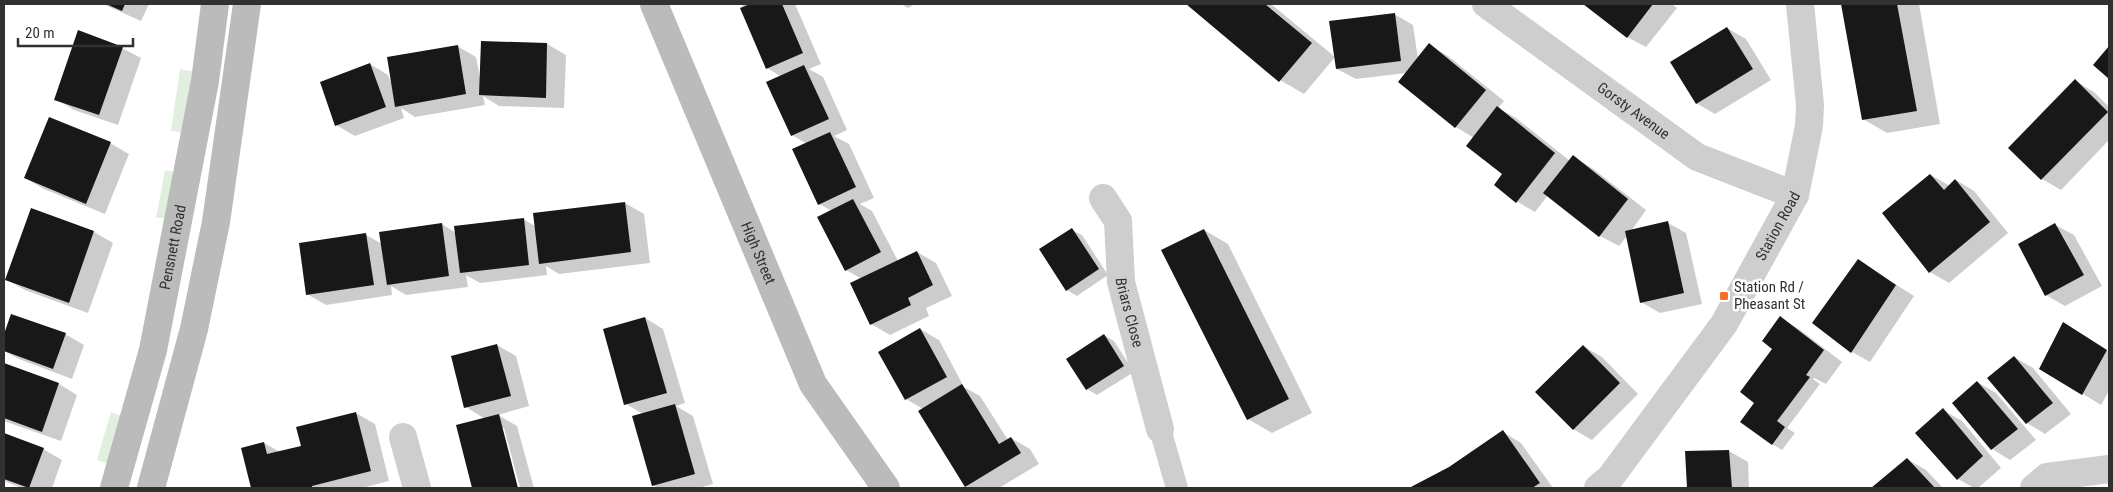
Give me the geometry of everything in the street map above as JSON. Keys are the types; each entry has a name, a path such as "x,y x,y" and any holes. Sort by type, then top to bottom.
{"main road":[{"name":"Pensnett Road","path":"114,488 153,350 205,81 215,4"},
{"path":"151,488 194,329 216,222 247,4"},
{"name":"High Street","path":"654,4 813,384 886,488"}],"street":[{"name":"Gorsty Avenue","path":"1486,4 1697,157 1795,195"},
{"name":"Station Road","path":"1609,485 1724,324 1795,195 1809,126 1810,104 1800,4"},
{"name":"Briars Close","path":"1103,198 1118,221 1121,282 1160,429"},
{"path":"403,438 417,488"},
{"path":"2034,488 2047,477 2109,469"}],"lane":[{"path":"1160,429 1177,488"}],"green space":[{"path":"180,69 196,72 187,133 171,131"},
{"path":"165,170 179,173 171,218 156,218"},
{"path":"111,412 127,418 113,465 97,460"}],"building":[{"path":"106,4 125,4 122,11"},
{"path":"750,4 782,4 803,53 766,69 740,8"},
{"path":"1186,4 1265,4 1312,43 1279,82"},
{"path":"1583,4 1653,4 1627,38"},
{"path":"1841,4 1897,4 1917,111 1862,120"},
{"path":"1395,13 1401,61 1336,69 1329,21"},
{"path":"1727,27 1753,69 1696,104 1670,62"},
{"path":"78,30 123,47 99,115 54,100"},
{"path":"481,41 547,43 546,98 479,95"},
{"path":"1429,43 1486,90 1455,128 1398,82"},
{"path":"458,45 466,94 395,107 387,57"},
{"path":"2109,46 2109,79 2093,65"},
{"path":"370,63 386,107 335,126 320,82"},
{"path":"804,65 829,119 791,136 766,82"},
{"path":"2075,79 2108,112 2041,180 2008,148"},
{"path":"1497,106 1555,153 1516,203 1494,185 1502,174 1466,146"},
{"path":"49,117 111,142 86,204 24,178"},
{"path":"830,132 856,187 818,205 792,149"},
{"path":"1573,155 1628,199 1599,237 1543,193"},
{"path":"1930,174 1944,190 1955,179 1990,222 1929,273 1882,213"},
{"path":"853,199 881,252 845,271 817,217"},
{"path":"625,202 631,252 539,264 533,213"},
{"path":"31,208 94,231 69,303 5,280"},
{"path":"524,218 529,265 460,273 454,226"},
{"path":"1668,221 1684,293 1640,303 1625,231"},
{"path":"442,223 449,276 387,285 379,232"},
{"path":"2055,223 2084,275 2045,296 2018,244"},
{"path":"1072,228 1099,269 1066,291 1039,249"},
{"path":"1204,229 1289,399 1247,420 1161,250"},
{"path":"366,233 374,285 306,295 299,243"},
{"path":"917,251 933,285 908,298 911,305 870,325 850,283"},
{"path":"1858,259 1896,285 1851,353 1812,323"},
{"path":"11,314 66,333 53,369 4,351 4,334"},
{"path":"1780,316 1824,350 1806,375 1810,377 1777,421 1785,427 1772,445 1740,422 1754,403 1740,392 1772,349 1762,341"},
{"path":"645,317 667,393 624,405 603,329"},
{"path":"2063,322 2107,350 2082,395 2039,369"},
{"path":"920,328 947,377 905,400 878,352"},
{"path":"1104,334 1124,366 1086,390 1066,359"},
{"path":"497,344 511,396 464,408 451,356"},
{"path":"1583,345 1620,383 1573,430 1535,392"},
{"path":"2014,356 2053,403 2026,424 1987,378"},
{"path":"4,363 59,383 42,432 4,418"},
{"path":"1977,381 2018,429 1991,450 1952,403"},
{"path":"962,384 999,444 1011,437 1021,453 965,487 918,411"},
{"path":"675,404 695,474 652,486 632,416"},
{"path":"1943,408 1983,456 1957,480 1915,433"},
{"path":"356,412 371,471 312,486 312,488 251,488 241,448 264,442 267,454 301,446 296,427"},
{"path":"499,414 518,488 472,488 456,425"},
{"path":"1503,430 1540,483 1532,488 1409,488 1449,467"},
{"path":"4,433 44,448 29,488 4,479"},
{"path":"1729,450 1732,488 1687,488 1685,451"},
{"path":"1907,458 1935,488 1871,488"}],"place":[{"name":"Station Rd / Pheasant St","path":"1724,296"}]}
